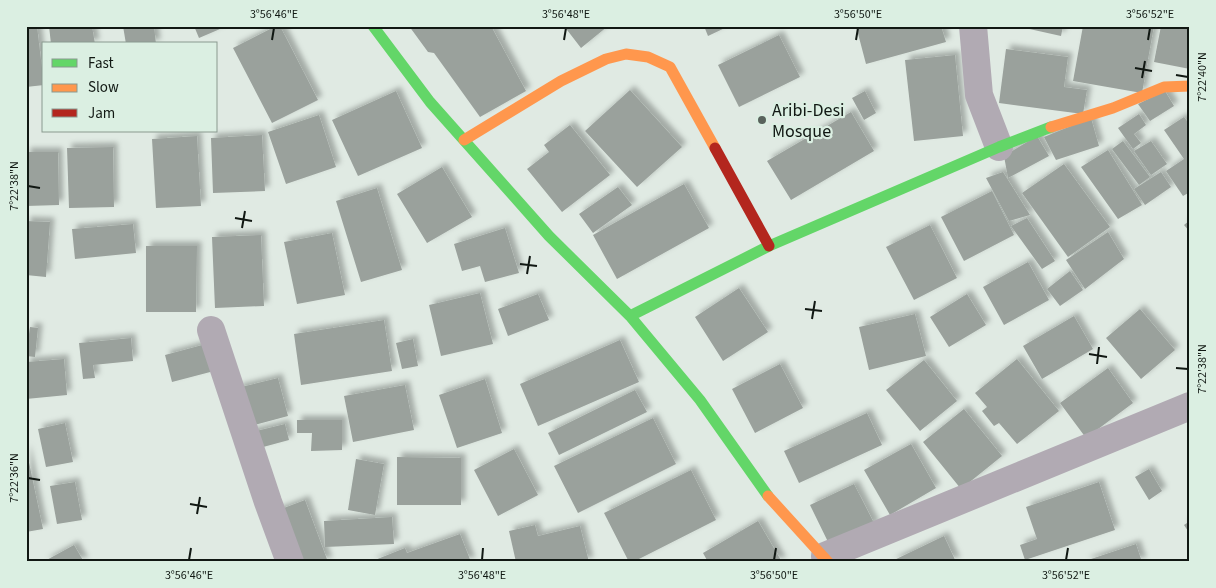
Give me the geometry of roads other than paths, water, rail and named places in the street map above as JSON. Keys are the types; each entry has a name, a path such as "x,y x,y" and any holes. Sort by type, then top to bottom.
{"street":[{"path":"373,26 430,102 549,236 630,316 700,400 768,496 826,559 1190,406"},
{"path":"973,26 979,95 999,147"},
{"path":"464,140 561,81 606,59 626,54 648,57 670,67 769,246"},
{"path":"630,316 769,246 999,147 1062,123 1113,108 1164,87 1190,86"},
{"path":"211,330 290,562"}],"place":[{"name":"Aribi-Desi Mosque","path":"762,120"}]}
